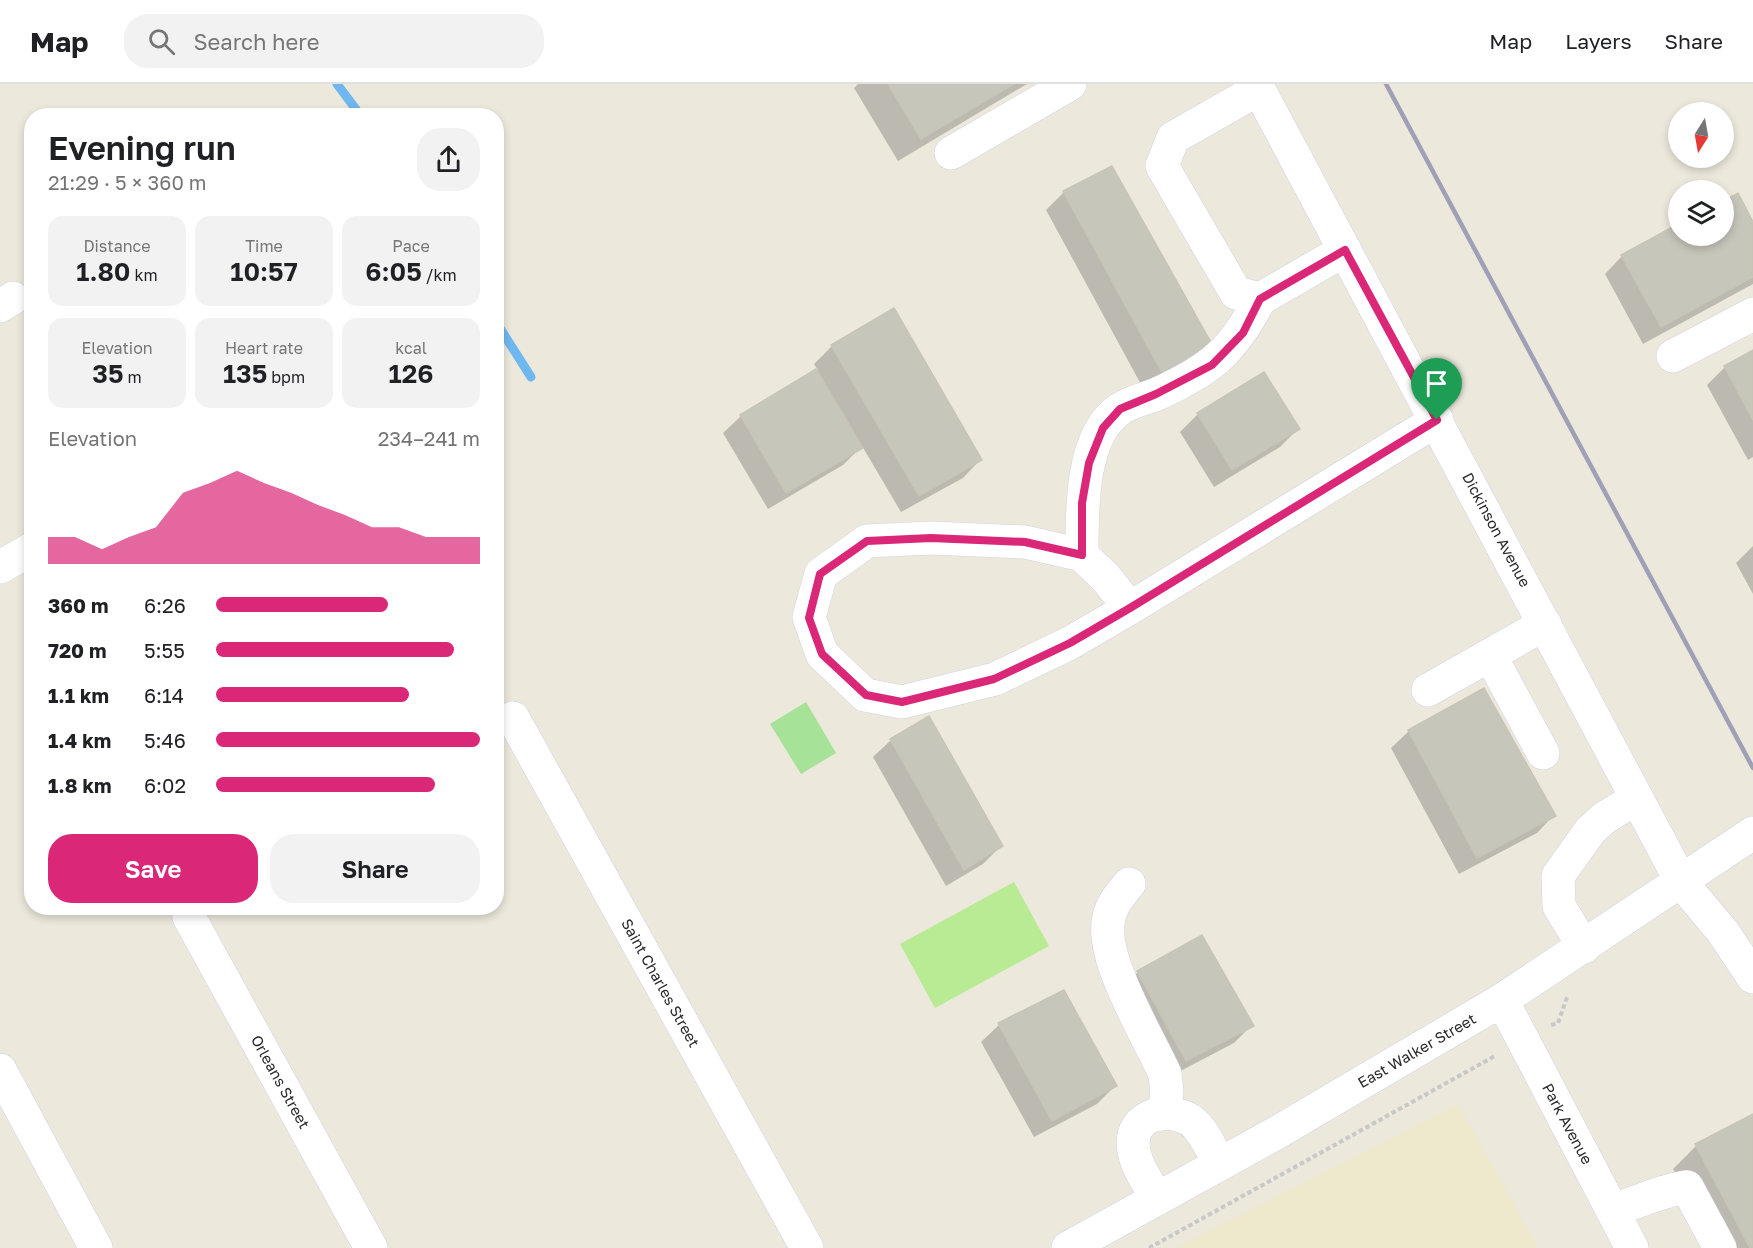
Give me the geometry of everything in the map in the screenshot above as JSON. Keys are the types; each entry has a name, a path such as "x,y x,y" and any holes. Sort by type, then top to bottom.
{"street":[{"path":"951,153 1070,84"},
{"path":"1258,86 1173,138 1162,166 1236,293 1260,299"},
{"name":"Dickinson Avenue","path":"1258,86 1682,883 1723,932 1753,977"},
{"path":"1082,555 1084,493 1089,463 1103,428 1120,409 1156,394 1212,365 1243,333 1260,299 1345,250"},
{"path":"1673,356 1753,314"},
{"path":"1130,608 1106,578 1082,555 1025,542 931,538 867,541 820,574 809,618 822,654 866,695 902,702 994,679 1070,643 1130,608 1437,420"},
{"path":"0,567 24,554"},
{"path":"1428,690 1545,624"},
{"path":"1490,655 1543,753"},
{"name":"Saint Charles Street","path":"513,718 807,1248"},
{"path":"1584,947 1559,906 1558,876 1590,831 1604,818 1637,798"},
{"name":"East Walker Street","path":"1068,1248 1220,1164 1502,1000 1682,883 1753,833"},
{"path":"1129,884 1114,902 1108,923 1109,949 1165,1074 1167,1093 1164,1112"},
{"name":"Orleans Street","path":"189,917 371,1248"},
{"name":"Park Avenue","path":"1502,1000 1632,1248"},
{"path":"0,1070 96,1248"},
{"path":"1157,1199 1139,1166 1134,1134 1142,1123 1164,1112 1182,1115 1195,1124 1220,1164"},
{"path":"1612,1210 1649,1199 1665,1190 1687,1187 1720,1248"}],"shaded area":[{"path":"1458,1104 1538,1248 1175,1248"}],"green space":[{"path":"806,702 836,753 801,774 770,724"},
{"path":"1014,882 1049,946 935,1008 900,944"}],"building":[{"path":"888,84 1014,84 921,139"},
{"path":"1112,166 1218,355 1167,382 1063,191"},
{"path":"1738,193 1753,222 1753,277 1661,327 1621,255 1668,229 1668,246 1734,246 1734,195"},
{"path":"894,308 982,460 919,496 831,345"},
{"path":"1753,350 1753,420 1724,366"},
{"path":"816,369 863,448 786,493 740,415"},
{"path":"1264,372 1300,429 1232,470 1197,413"},
{"path":"1484,688 1556,816 1477,858 1408,730"},
{"path":"929,716 1003,846 964,870 890,739"},
{"path":"1202,935 1254,1026 1186,1061 1137,971"},
{"path":"1064,990 1117,1086 1052,1121 998,1023"},
{"path":"1753,1114 1753,1248 1750,1248 1695,1144"}],"waterway":[{"path":"337,84 355,108"},
{"path":"504,335 531,377"}],"railway":[{"path":"1386,84 1753,768"}],"route":[{"path":"1345,250 1437,420 1213,560 1070,643 994,679 902,702 866,695 822,654 809,618 820,574 867,541 931,538 1025,542 1082,555 1082,503 1089,463 1103,428 1120,409 1156,394 1212,365 1243,333 1260,299 1345,250"}]}
